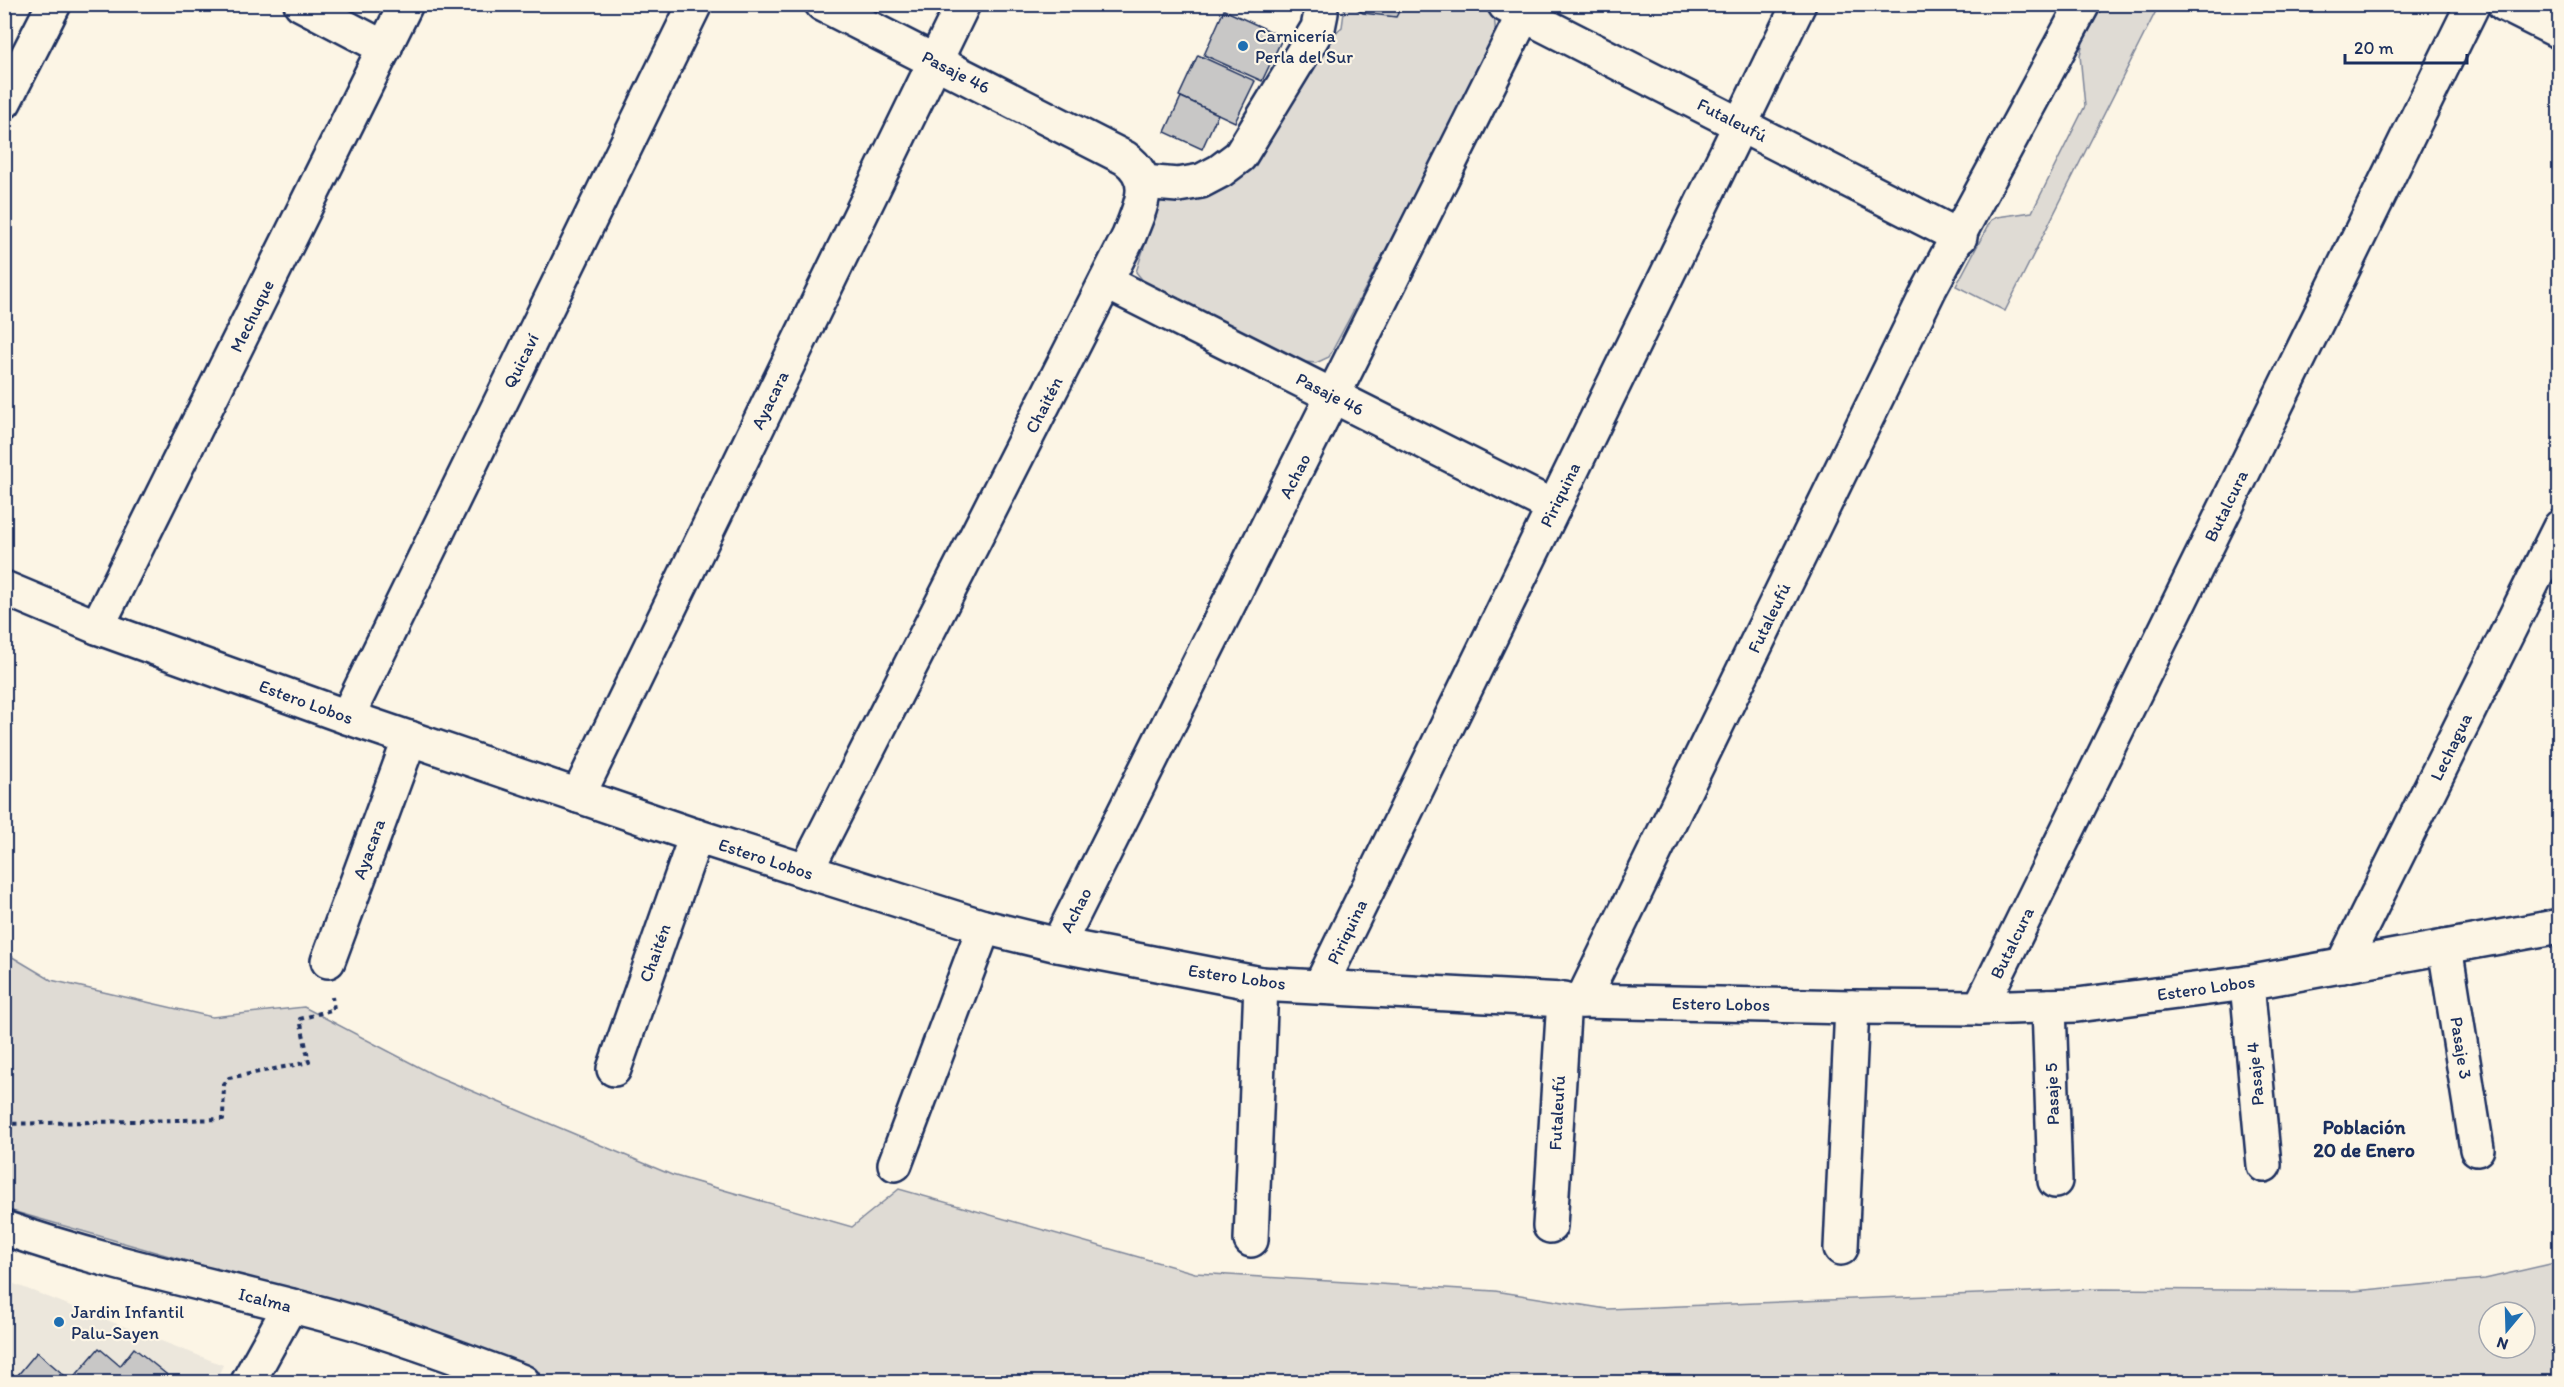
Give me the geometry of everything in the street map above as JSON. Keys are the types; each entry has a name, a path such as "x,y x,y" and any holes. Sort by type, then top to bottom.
{"street":[{"path":"4,102 54,4"},
{"path":"302,4 385,48"},
{"name":"Mechuque","path":"97,627 406,4"},
{"name":"Quicaví","path":"347,717 695,4"},
{"name":"Pasaje 46","path":"822,4 1125,158 1136,166 1143,182"},
{"name":"Ayacara","path":"578,796 963,4"},
{"path":"1143,182 1178,185 1201,181 1220,171 1240,156 1318,28 1320,4"},
{"name":"Piriquina","path":"1321,985 1799,4"},
{"name":"Futaleufú","path":"1551,1226 1573,1000 1930,288 1960,237 2083,4"},
{"name":"Butalcura","path":"1980,1008 2473,4"},
{"path":"2504,4 2559,32"},
{"name":"Futaleufú","path":"1519,8 1740,125 1960,237"},
{"name":"Achao","path":"1058,945 1335,396 1519,8"},
{"name":"Chaitén","path":"806,872 1106,282 1135,220 1143,195 1143,182"},
{"name":"Pasaje 46","path":"1106,282 1554,507"},
{"name":"Lechagua","path":"2342,966 2559,527"},
{"name":"Estero Lobos","path":"4,588 97,627 347,717 696,837 806,872 984,927 1058,945 1261,984 1321,985 1573,1000 1852,1007 1980,1008 2077,1005 2247,983 2559,926"},
{"name":"Ayacara","path":"328,961 410,738"},
{"name":"Chaitén","path":"614,1069 696,837"},
{"path":"895,1164 984,927"},
{"name":"Pasaje 3","path":"2445,947 2477,1149"},
{"name":"Pasaje 4","path":"2247,983 2264,1165"},
{"path":"1251,1240 1261,984"},
{"name":"Pasaje 5","path":"2049,1006 2055,1181"},
{"path":"1841,1248 1852,1007"},
{"name":"Icalma","path":"4,1228 66,1250 388,1333 523,1383"},
{"path":"248,1383 290,1306"}],"path":[{"path":"4,1124 223,1119 224,1084 229,1078 309,1062 300,1019 334,1009 328,961"}],"shaded area":[{"path":"1486,4 1495,20 1491,49 1329,357 1316,363 1305,362 1144,282 1136,272 1159,201 1182,199 1244,172 1263,151 1325,42 1342,27 1345,5"},
{"path":"2103,5 2159,5 2005,311 1956,286 1991,220 2032,212 2085,106 2080,55 2083,42"},
{"path":"4,952 51,980 212,1017 304,1007 434,1075 672,1175 852,1227 899,1189 1195,1273 1495,1291 1607,1309 2100,1289 2354,1291 2485,1279 2559,1262 2559,1382 559,1382 393,1320 5,1209"},
{"name":"Jardin Infantil Palu-Sayen","path":"4,1280 223,1365 215,1382 5,1382"}],"building":[{"path":"1358,4 1403,4 1396,17 1363,13 1356,8"},
{"name":"Carnicería Perla del Sur","path":"1224,10 1283,37 1262,81 1204,55"},
{"path":"1198,55 1255,81 1235,122 1179,96"},
{"path":"1181,97 1218,114 1202,149 1165,132"},
{"path":"99,1348 120,1366 134,1348 171,1378 167,1382 12,1382 37,1352 71,1381"}],"place":[{"name":"Carnicería Perla del Sur","path":"1243,46"},
{"name":"Jardin Infantil Palu-Sayen","path":"59,1322"}],"district":[{"name":"Población 20 de Enero","path":"2364,1138"}]}
